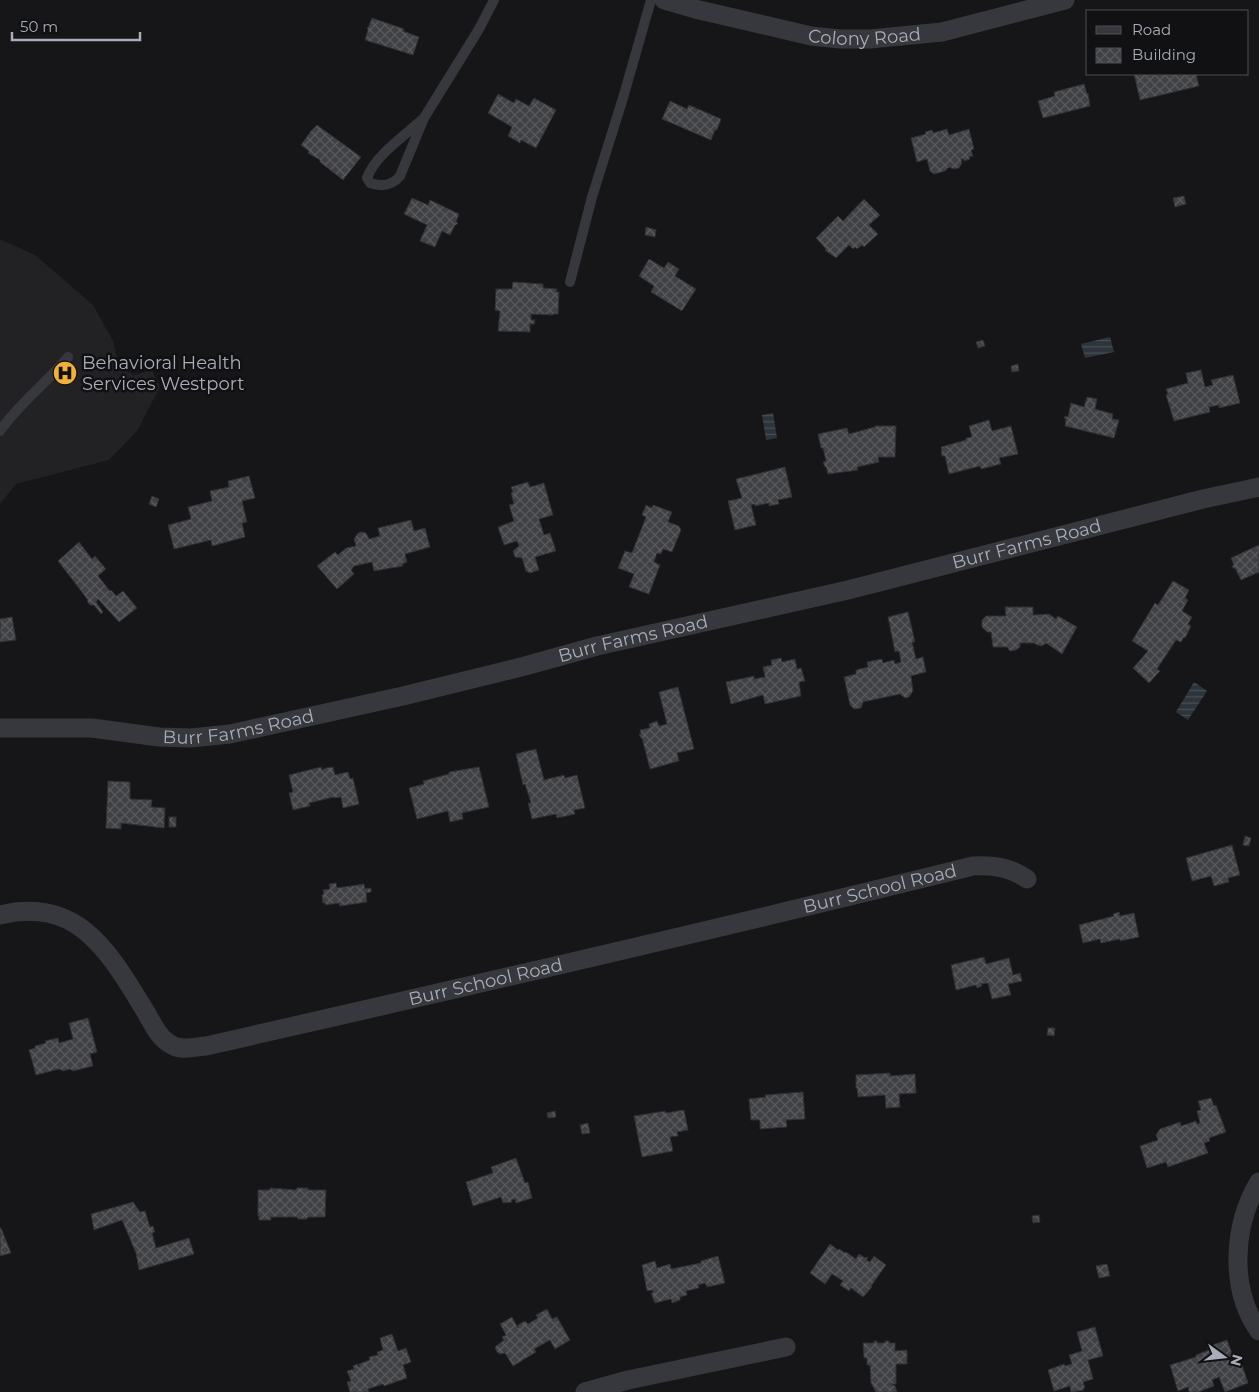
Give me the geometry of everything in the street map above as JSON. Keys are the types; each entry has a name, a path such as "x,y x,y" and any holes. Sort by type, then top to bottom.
{"street":[{"name":"Colony Road","path":"664,0 802,34 840,40 942,32 1065,0"},
{"name":"Burr Farms Road","path":"0,728 92,728 159,737 191,738 230,734 403,696 597,646 848,590 1203,499 1259,487"},
{"name":"Burr School Road","path":"0,915 31,912 55,914 81,926 99,944 120,970 162,1038 173,1046 181,1048 206,1046 448,991 770,916 973,866 998,866 1019,873 1027,879"},
{"path":"1259,1182 1248,1203 1251,1221 1238,1247 1240,1281 1244,1304 1259,1331"},
{"path":"585,1392 628,1380 786,1347"}],"lane":[{"path":"424,118 379,159 370,171 368,178 370,183 386,185 394,183 400,176 424,118 494,0"},
{"path":"570,282 592,197 651,0"},
{"path":"0,431 12,414 56,373 68,357"}],"shaded area":[{"name":"Behavioral Health Services Westport","path":"0,239 35,255 93,305 113,341 119,366 134,375 152,370 160,387 137,431 109,460 16,484 0,504"},
{"path":"1110,337 1114,352 1085,358 1081,344"},
{"path":"773,413 777,438 766,440 762,415"},
{"path":"1194,682 1207,691 1188,720 1176,712"}],"building":[{"path":"372,18 404,29 403,31 419,37 413,55 365,40 367,27"},
{"path":"1134,75 1196,75 1199,86 1140,100"},
{"path":"1084,84 1090,106 1043,118 1038,101 1055,96 1054,92"},
{"path":"498,94 514,103 516,99 529,106 534,98 556,110 536,148 521,140 520,143 508,136 512,127 488,113"},
{"path":"670,101 687,109 689,105 721,119 711,140 662,119"},
{"path":"317,125 361,157 343,180 320,162 320,160 308,153 309,151 301,145"},
{"path":"947,129 949,135 969,129 974,149 971,150 973,156 964,161 961,159 962,163 959,168 953,169 949,167 945,171 934,174 930,171 927,159 917,162 911,138 926,134 925,132 932,130 933,133"},
{"path":"1184,196 1186,204 1175,207 1173,198"},
{"path":"412,198 428,205 430,200 459,214 456,222 458,223 450,235 442,231 435,247 420,241 427,225 404,214"},
{"path":"864,199 880,215 869,225 878,234 864,247 862,245 857,249 855,247 853,249 849,245 836,258 825,250 816,238 838,216 843,221"},
{"path":"646,227 656,230 655,237 645,235"},
{"path":"649,259 664,268 668,262 679,269 675,276 696,289 682,311 651,292 654,286 639,276"},
{"path":"513,282 543,284 543,288 557,289 556,292 559,292 558,314 531,314 531,320 535,320 534,324 530,324 530,332 498,331 500,311 495,310 496,289 512,289"},
{"path":"983,340 985,346 978,348 976,342"},
{"path":"1018,364 1019,371 1012,372 1011,366"},
{"path":"1201,370 1205,387 1213,385 1211,380 1233,375 1240,403 1219,408 1219,405 1209,407 1210,412 1174,421 1166,389 1188,383 1186,373"},
{"path":"1087,397 1097,399 1095,409 1113,414 1112,419 1119,420 1114,438 1065,426 1066,419 1064,418 1065,416 1068,417 1071,403 1084,407"},
{"path":"989,420 992,431 1011,426 1018,454 999,458 1001,464 981,469 980,466 949,474 945,456 942,456 941,447 972,437 969,426"},
{"path":"875,426 896,426 895,457 878,457 879,462 857,467 858,470 828,474 823,462 826,461 818,434 847,428 849,434"},
{"path":"785,467 792,497 778,500 779,504 769,506 769,503 751,505 756,525 735,530 728,501 742,498 736,479"},
{"path":"249,476 255,498 242,501 247,522 242,523 245,537 212,546 211,540 174,549 168,525 191,519 188,507 212,501 210,491 229,487 228,481"},
{"path":"528,482 530,487 544,483 553,515 539,519 544,535 550,533 556,551 535,557 539,570 530,573 526,571 522,558 515,557 513,551 519,546 517,541 504,545 498,527 514,521 509,505 514,504 511,487"},
{"path":"152,496 159,499 156,507 149,504"},
{"path":"646,505 652,508 653,505 672,512 668,522 679,526 681,530 672,552 663,549 661,554 657,553 654,562 660,565 649,594 629,587 634,574 618,568 625,551 632,553 646,517 642,515"},
{"path":"411,520 414,531 425,528 430,547 405,554 407,562 402,564 403,566 374,571 372,562 354,566 351,570 354,574 337,589 317,566 335,552 338,555 346,548 356,546 354,539 358,533 366,533 369,539 380,536 378,528"},
{"path":"79,542 92,559 95,556 106,569 98,576 110,591 116,596 123,591 137,608 119,622 98,599 96,602 103,612 101,614 94,605 90,605 58,561"},
{"path":"1259,545 1259,572 1241,580 1232,566 1234,565 1231,558"},
{"path":"1173,581 1189,590 1185,598 1188,600 1182,611 1192,617 1188,624 1191,626 1181,642 1176,640 1157,669 1160,671 1149,683 1133,668 1148,651 1132,641 1155,603 1158,605"},
{"path":"1005,607 1033,607 1033,615 1049,614 1056,619 1058,616 1077,627 1062,654 1046,643 1042,646 1034,643 1020,643 1020,647 1010,651 1007,647 993,647 991,632 987,632 982,627 982,620 986,616 1006,616"},
{"path":"908,612 915,642 912,642 916,659 923,657 926,672 911,676 913,691 909,697 905,698 900,694 863,702 861,708 854,709 850,705 844,677 856,674 856,670 868,667 867,662 882,659 883,663 894,660 895,664 901,662 899,651 895,652 888,617"},
{"path":"12,617 16,640 0,642 0,619"},
{"path":"781,658 782,662 795,659 797,669 801,668 805,681 799,682 801,696 765,704 763,695 731,704 726,682 754,676 754,679 765,677 763,667 772,665 771,660"},
{"path":"678,687 694,749 677,753 679,761 650,769 642,738 639,734 641,734 640,730 650,728 649,724 657,721 659,726 667,724 659,692"},
{"path":"536,749 544,780 564,775 565,778 577,775 585,808 574,810 575,814 557,818 556,814 532,819 528,803 531,803 525,784 523,785 516,754"},
{"path":"321,767 322,770 333,767 335,775 348,772 350,779 353,778 359,804 343,808 341,797 334,797 309,803 310,806 293,810 289,793 293,792 289,775"},
{"path":"479,767 489,807 462,813 463,819 450,822 448,811 417,819 409,788 424,784 423,781 449,774 449,772"},
{"path":"108,781 130,782 130,799 152,800 151,807 165,808 164,828 121,823 121,829 106,828"},
{"path":"169,817 176,817 176,827 169,827"},
{"path":"1245,836 1251,838 1249,846 1243,845"},
{"path":"1232,845 1240,875 1228,878 1229,882 1214,886 1211,876 1192,881 1186,858"},
{"path":"336,883 337,888 364,884 365,889 371,888 371,892 366,893 367,902 340,906 339,903 326,905 323,903 323,890 330,889 329,884"},
{"path":"1119,912 1120,916 1134,913 1139,937 1101,943 1100,939 1083,943 1079,925 1114,916 1113,914"},
{"path":"984,957 986,964 1009,958 1013,975 1020,973 1022,981 1008,984 1011,995 992,999 988,983 981,984 982,986 977,988 976,985 956,990 951,965"},
{"path":"88,1018 97,1052 90,1054 93,1066 73,1071 70,1069 63,1071 59,1069 36,1075 29,1050 46,1043 45,1041 58,1038 59,1043 73,1039 69,1023"},
{"path":"1048,1028 1055,1028 1054,1036 1047,1035"},
{"path":"890,1073 890,1076 915,1074 916,1093 899,1094 900,1107 886,1108 885,1095 858,1097 856,1075"},
{"path":"803,1092 805,1119 786,1120 787,1127 760,1129 760,1120 751,1120 749,1099 766,1097 765,1095"},
{"path":"1211,1098 1214,1106 1216,1105 1226,1132 1209,1138 1210,1141 1204,1143 1208,1153 1168,1167 1166,1162 1147,1168 1140,1146 1158,1140 1156,1135 1160,1129 1180,1122 1181,1126 1196,1121 1197,1124 1200,1123 1197,1111 1201,1110 1198,1101"},
{"path":"684,1110 688,1130 677,1132 678,1136 670,1137 673,1151 642,1157 634,1116"},
{"path":"555,1111 556,1117 548,1118 547,1113"},
{"path":"588,1123 590,1133 582,1134 580,1125"},
{"path":"516,1158 525,1183 528,1182 532,1198 516,1203 515,1199 511,1200 512,1202 503,1203 501,1197 473,1206 466,1182 493,1173 491,1167"},
{"path":"270,1188 326,1190 325,1217 298,1219 297,1217 271,1217 271,1220 259,1220 258,1190 270,1190"},
{"path":"133,1202 140,1212 145,1211 150,1227 153,1226 155,1232 152,1233 156,1248 189,1238 194,1254 139,1270 136,1253 122,1220 94,1230 91,1214"},
{"path":"1039,1215 1040,1222 1033,1223 1032,1216"},
{"path":"0,1228 11,1253 0,1256"},
{"path":"830,1244 856,1259 859,1254 868,1258 866,1260 870,1262 874,1256 886,1265 863,1297 851,1288 849,1291 840,1285 843,1281 832,1274 825,1284 810,1273"},
{"path":"718,1256 725,1283 707,1287 705,1283 698,1285 699,1288 686,1291 687,1295 680,1297 680,1300 672,1303 671,1299 655,1303 651,1293 653,1293 653,1290 647,1291 642,1265 655,1261 657,1268 670,1264 671,1269 701,1263 701,1261"},
{"path":"1107,1264 1110,1276 1099,1278 1096,1266"},
{"path":"547,1309 552,1319 557,1317 570,1340 555,1349 550,1340 534,1349 536,1352 513,1366 505,1353 500,1354 495,1347 504,1340 502,1337 506,1335 500,1324 512,1317 518,1328 518,1325 525,1321 528,1324 538,1318 536,1315"},
{"path":"1095,1327 1103,1356 1088,1360 1093,1379 1083,1382 1084,1390 1071,1392 1070,1386 1054,1391 1048,1370 1064,1364 1065,1366 1072,1364 1069,1355 1082,1351 1077,1332"},
{"path":"392,1334 398,1351 406,1348 411,1362 403,1365 407,1378 368,1389 369,1392 350,1392 347,1382 351,1381 347,1371 354,1369 353,1366 357,1364 359,1367 359,1364 370,1360 369,1357 378,1355 377,1352 383,1350 380,1338"},
{"path":"1227,1340 1237,1367 1242,1365 1248,1383 1225,1392 1219,1377 1212,1380 1214,1386 1198,1392 1189,1392 1188,1387 1178,1391 1170,1365 1196,1357 1196,1355 1209,1350 1207,1347"},
{"path":"874,1341 877,1341 877,1343 889,1341 889,1343 895,1343 895,1351 907,1350 907,1364 896,1364 896,1384 891,1384 895,1386 897,1392 876,1392 871,1383 870,1365 867,1365 867,1358 864,1358 863,1343 874,1343"}],"place":[{"name":"Behavioral Health Services Westport","path":"65,373"}]}
